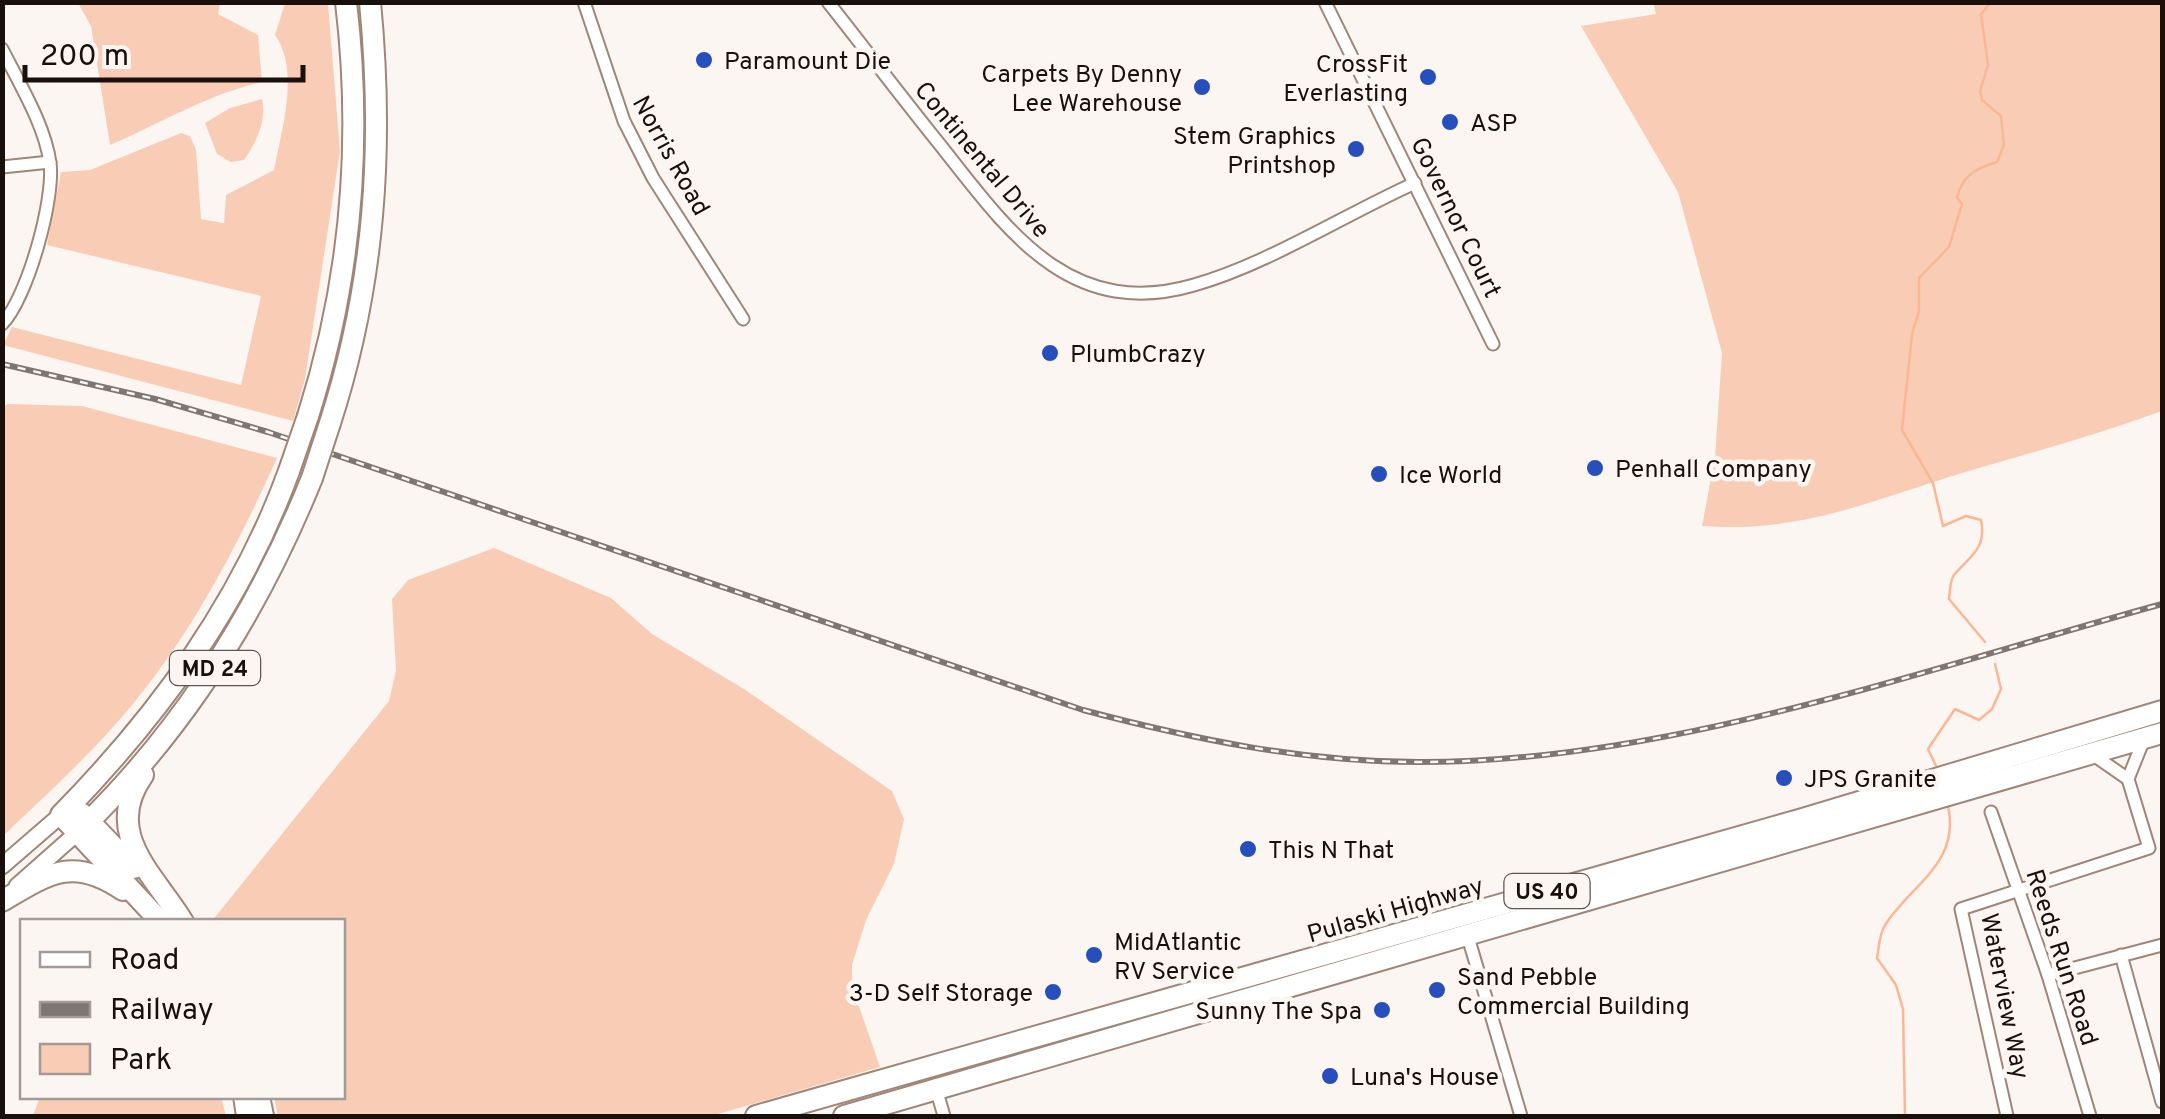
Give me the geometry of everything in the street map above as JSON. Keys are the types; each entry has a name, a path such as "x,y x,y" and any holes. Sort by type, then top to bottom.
{"highway":[{"name":"MD 24","path":"66,809 146,721 214,625 260,542 289,471 336,314 351,212 354,108 346,2"},
{"name":"MD 24","path":"84,827 169,731 250,612 312,478 357,332 375,202 378,92 370,2"},
{"name":"Pulaski Highway","path":"756,1116 1799,820 2162,712"},
{"path":"169,731 132,793 126,822 131,848 180,919"},
{"name":"Pulaski Highway","path":"844,1116 2154,735"},
{"path":"66,809 179,919"},
{"path":"84,827 155,914"},
{"path":"2,900 57,872 84,870 155,914"},
{"path":"248,1106 263,1116"}],"main road":[{"name":"MD 24","path":"2,866 66,809"},
{"name":"MD 24","path":"2,900 84,827"}],"street":[{"name":"Norris Road","path":"584,2 611,90 653,178 743,319"},
{"name":"Continental Drive","path":"828,2 1020,244 1063,274 1103,288 1148,292 1214,278 1415,183"},
{"name":"Governor Court","path":"1325,2 1493,344"},
{"path":"2,48 50,162 25,287 2,324"},
{"path":"2,167 50,162"},
{"path":"2092,754 2128,780 2154,735"},
{"name":"Waterview Way","path":"2008,1116 1960,909 2149,848 2128,780"},
{"name":"Reeds Run Road","path":"1991,812 2048,975 2090,1116"},
{"path":"1468,937 1522,1116"},
{"path":"2048,975 2162,945"},
{"path":"2121,955 2162,1102"},
{"path":"930,1066 944,1116"}],"green space":[{"path":"1653,2 2162,3 2162,411 1843,511 1776,524 1702,526 1715,457 1722,353 1678,192 1581,26 1656,14"},
{"path":"78,3 220,3 218,14 258,35 262,82 204,101 110,145 91,26"},
{"path":"285,3 328,3 340,151 305,379 293,421 3,345 12,327 241,385 261,296 47,245 61,172 90,170 181,133 190,136 196,150 201,219 224,223 226,195 274,170 287,100 287,65 275,35"},
{"path":"262,99 259,131 244,160 231,162 217,154 205,123 230,108"},
{"path":"82,406 277,458 211,589 151,681 98,743 3,836 2,407"},
{"path":"494,548 611,598 652,634 744,689 892,791 904,819 894,864 866,920 852,965 852,986 880,1067 711,1116 278,1116 274,1099 345,1099 345,919 214,919 389,701 396,671 392,599 408,580"},
{"path":"39,1099 222,1099 226,1116 33,1116"}],"waterway":[{"path":"1985,642 1949,599 1953,577 1982,538 1981,520 1966,516 1943,526 1933,483 1902,430 1912,334 1919,311 1919,278 1949,247 1962,204 1957,198 1963,184 1977,170 1997,162 2004,145 2001,116 1982,100 1980,91 1988,65 1981,14 1991,2"},
{"path":"1938,770 1928,749 1955,709 1979,720 1992,709 2001,689 1995,664"},
{"path":"1905,1116 1903,1009 1896,985 1877,958 1884,927 1940,859 1950,826 1948,806"}],"railway":[{"path":"2,364 155,399 268,432 1083,710 1207,739 1333,758 1418,762 1511,758 1606,747 1700,730 1888,683 2162,604"}],"place":[{"name":"Paramount Die","path":"704,60"},
{"name":"CrossFit Everlasting","path":"1428,77"},
{"name":"Carpets By Denny Lee Warehouse","path":"1202,87"},
{"name":"ASP","path":"1450,122"},
{"name":"Stem Graphics Printshop","path":"1356,149"},
{"name":"PlumbCrazy","path":"1050,353"},
{"name":"Penhall Company","path":"1595,468"},
{"name":"Ice World","path":"1379,474"},
{"name":"JPS Granite","path":"1784,778"},
{"name":"This N That","path":"1248,849"},
{"name":"MidAtlantic RV Service","path":"1094,955"},
{"name":"Sand Pebble Commercial Building","path":"1437,990"},
{"name":"3-D Self Storage","path":"1053,992"},
{"name":"Sunny The Spa","path":"1382,1010"},
{"name":"Luna's House","path":"1330,1076"}]}
